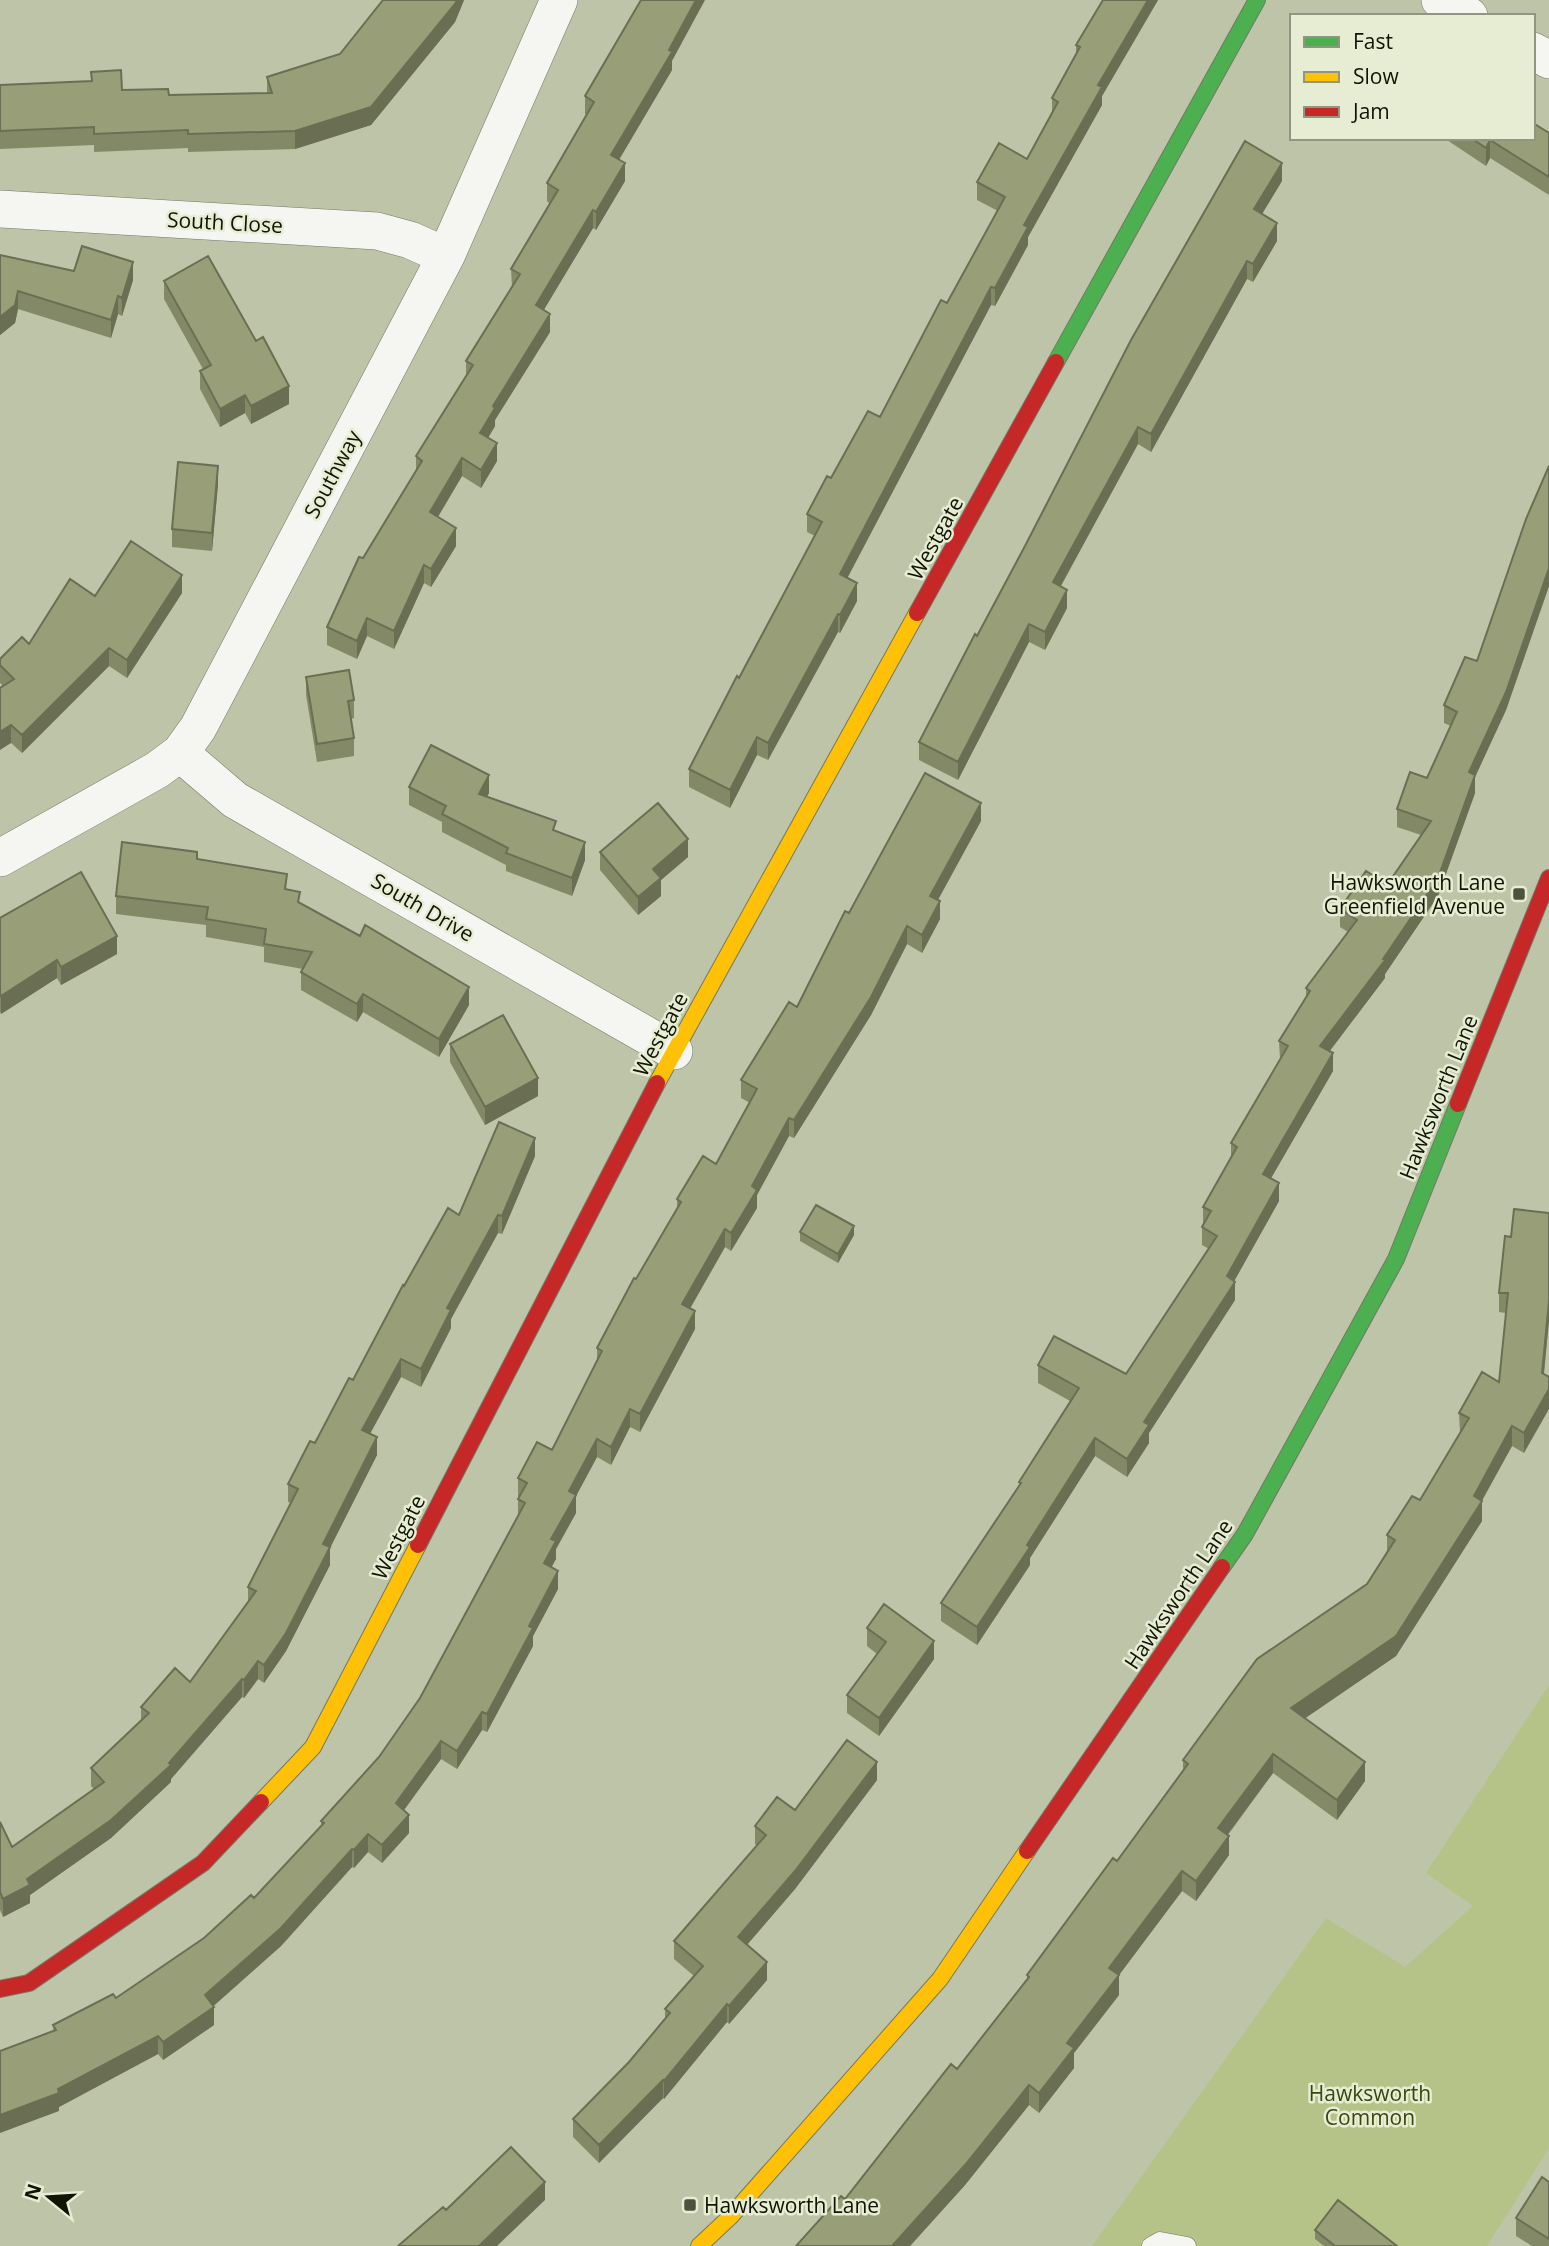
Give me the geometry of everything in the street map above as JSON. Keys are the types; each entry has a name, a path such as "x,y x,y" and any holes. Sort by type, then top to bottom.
{"street":[{"name":"Southway","path":"0,858 158,770 180,753 198,728 446,256 559,0"},
{"name":"Westgate","path":"0,1989 29,1983 203,1863 313,1747 674,1051 1256,0"},
{"path":"1440,0 1465,14"},
{"name":"South Close","path":"0,209 377,230 410,240 446,256"},
{"name":"South Drive","path":"180,753 235,800 674,1051"},
{"name":"Hawksworth Lane","path":"699,2246 730,2217 940,1979 1245,1534 1396,1259 1549,878"}],"lane":[{"path":"1151,2246 1160,2241 1187,2246"}],"green space":[{"name":"Hawksworth Common","path":"1549,1685 1549,2148 1487,2246 1092,2246 1326,1918 1405,1967 1473,1906 1426,1873"}],"building":[{"path":"383,0 457,0 371,107 295,131 188,134 188,130 94,134 94,127 0,131 0,85 92,81 91,72 121,70 122,90 168,89 169,95 272,93 267,77 340,54"},
{"path":"641,0 696,0 669,50 672,52 611,155 625,163 596,212 593,210 536,305 550,314 493,406 495,408 480,433 497,443 481,470 462,458 430,512 456,528 431,569 424,565 394,631 367,618 357,641 327,627 359,557 363,558 422,461 416,456 473,365 466,361 520,274 511,269 558,190 547,183 594,102 585,96"},
{"path":"1103,0 1148,0 1098,85 1102,87 1024,225 1028,227 995,288 991,287 840,574 857,583 768,743 757,737 730,790 689,769 822,522 807,514 827,476 831,478 868,411 880,417 941,300 947,303 1005,197 977,182 999,143 1027,159 1058,102 1052,98 1080,47 1076,45"},
{"path":"1535,124 1549,133 1549,177 1490,140 1535,140"},
{"path":"1474,140 1490,140 1486,148"},
{"path":"1245,141 1282,163 1254,209 1277,223 1253,264 1247,261 1151,434 1138,427 1053,582 1067,590 1045,632 1029,624 958,762 919,742 975,634 977,636 1025,546 1131,340"},
{"path":"82,246 133,262 122,298 118,296 111,320 18,291 15,305 0,317 0,255 74,271"},
{"path":"208,256 256,341 263,337 289,386 251,406 245,395 220,409 200,371 211,365 164,281"},
{"path":"178,462 218,466 212,533 172,529"},
{"path":"1549,466 1549,568 1506,692 1469,772 1475,775 1438,878 1383,959 1385,960 1320,1046 1333,1053 1263,1174 1279,1183 1227,1276 1235,1282 1144,1422 1149,1425 1127,1459 1095,1438 1027,1545 1030,1547 977,1627 941,1603 1021,1483 1019,1482 1079,1388 1038,1365 1054,1336 1126,1374 1217,1236 1202,1227 1211,1211 1203,1207 1237,1147 1231,1143 1288,1046 1279,1041 1310,991 1306,988 1357,920 1340,909 1366,871 1387,885 1431,821 1397,809 1410,772 1427,778 1457,712 1444,705 1465,657 1477,661 1526,519"},
{"path":"131,541 182,575 127,660 109,648 22,735 11,725 0,732 0,688 14,679 0,665 0,659 22,637 29,644 70,579 95,596"},
{"path":"349,670 354,700 348,701 354,738 317,744 306,677"},
{"path":"431,745 489,775 479,794 556,821 553,830 585,842 572,878 506,853 508,848 442,814 446,806 409,787"},
{"path":"925,773 981,803 930,896 940,901 922,935 907,926 871,997 794,1120 789,1118 752,1186 757,1190 731,1233 725,1229 682,1304 695,1311 640,1414 630,1409 611,1447 597,1439 569,1491 576,1495 551,1539 556,1541 544,1563 558,1571 529,1626 533,1628 487,1714 482,1712 457,1751 441,1741 396,1803 409,1815 382,1845 368,1834 352,1849 281,1928 205,1995 214,2007 163,2042 158,2036 58,2089 59,2093 0,2115 0,2051 56,2030 53,2025 113,1994 116,1998 204,1938 251,1895 254,1898 324,1823 321,1821 379,1757 420,1698 525,1503 518,1499 527,1483 518,1478 537,1442 552,1450 602,1351 597,1348 634,1278 636,1279 681,1202 677,1199 703,1156 716,1164 757,1089 741,1080 789,1002 797,1007 845,911 849,913"},
{"path":"658,803 688,839 653,869 661,878 638,897 600,852"},
{"path":"122,842 197,852 197,859 287,874 285,889 300,892 298,902 360,936 365,925 469,987 439,1039 363,994 357,1004 301,972 312,952 264,944 266,929 206,919 208,907 116,896"},
{"path":"81,872 117,936 61,967 57,960 1,996 0,918"},
{"path":"503,1015 538,1078 485,1107 450,1044"},
{"path":"499,1122 535,1138 502,1216 498,1215 447,1308 451,1310 421,1369 401,1359 362,1430 377,1437 323,1544 330,1547 286,1633 264,1665 258,1661 169,1763 171,1765 111,1820 27,1879 30,1885 3,1899 0,1892 0,1822 12,1847 104,1782 91,1768 149,1713 141,1707 175,1668 190,1682 256,1591 248,1587 298,1489 288,1484 310,1441 315,1443 349,1378 353,1380 403,1285 448,1208 459,1215"},
{"path":"816,1205 854,1226 838,1254 800,1232"},
{"path":"1514,1209 1549,1213 1549,1301 1542,1373 1549,1377 1549,1389 1524,1433 1512,1426 1474,1496 1482,1501 1396,1636 1291,1708 1365,1762 1337,1800 1273,1754 1218,1828 1229,1836 1196,1881 1182,1871 1109,1968 1119,1975 1067,2043 1074,2048 1039,2093 1029,2085 965,2165 892,2246 796,2246 841,2196 845,2199 951,2064 957,2069 1029,1977 1027,1975 1113,1858 1117,1861 1188,1764 1183,1760 1257,1659 1367,1584 1395,1540 1387,1535 1412,1496 1420,1500 1469,1418 1459,1413 1482,1372 1499,1382 1508,1293 1499,1293 1505,1236 1511,1237"},
{"path":"884,1604 934,1641 879,1718 847,1695 886,1642 867,1628"},
{"path":"847,1740 877,1762 795,1871 738,1937 767,1962 729,2006 727,2004 664,2081 599,2145 573,2119 629,2062 670,2013 665,2009 703,1966 674,1941 766,1835 755,1826 777,1797 795,1810"},
{"path":"511,2147 545,2182 479,2246 398,2246 443,2207 446,2210"},
{"path":"1542,2177 1549,2182 1549,2239 1516,2218"},
{"path":"1338,2200 1397,2246 1335,2246 1315,2230"}],"traffic: fast":[{"path":"1056,362 1257,0"},
{"path":"1222,1567 1245,1534 1396,1259 1458,1104"}],"traffic: slow":[{"path":"657,1083 917,613"},
{"path":"261,1802 313,1747 418,1545"},
{"path":"699,2246 730,2217 940,1979 1027,1851"}],"traffic: jam":[{"path":"917,613 1056,362"},
{"path":"1458,1104 1549,878"},
{"path":"418,1545 657,1083"},
{"path":"1027,1851 1222,1567"},
{"path":"0,1989 29,1983 203,1863 261,1802"}],"place":[{"name":"Hawksworth Lane Greenfield Avenue","path":"1519,894"},
{"name":"Hawksworth Lane","path":"690,2205"}]}
